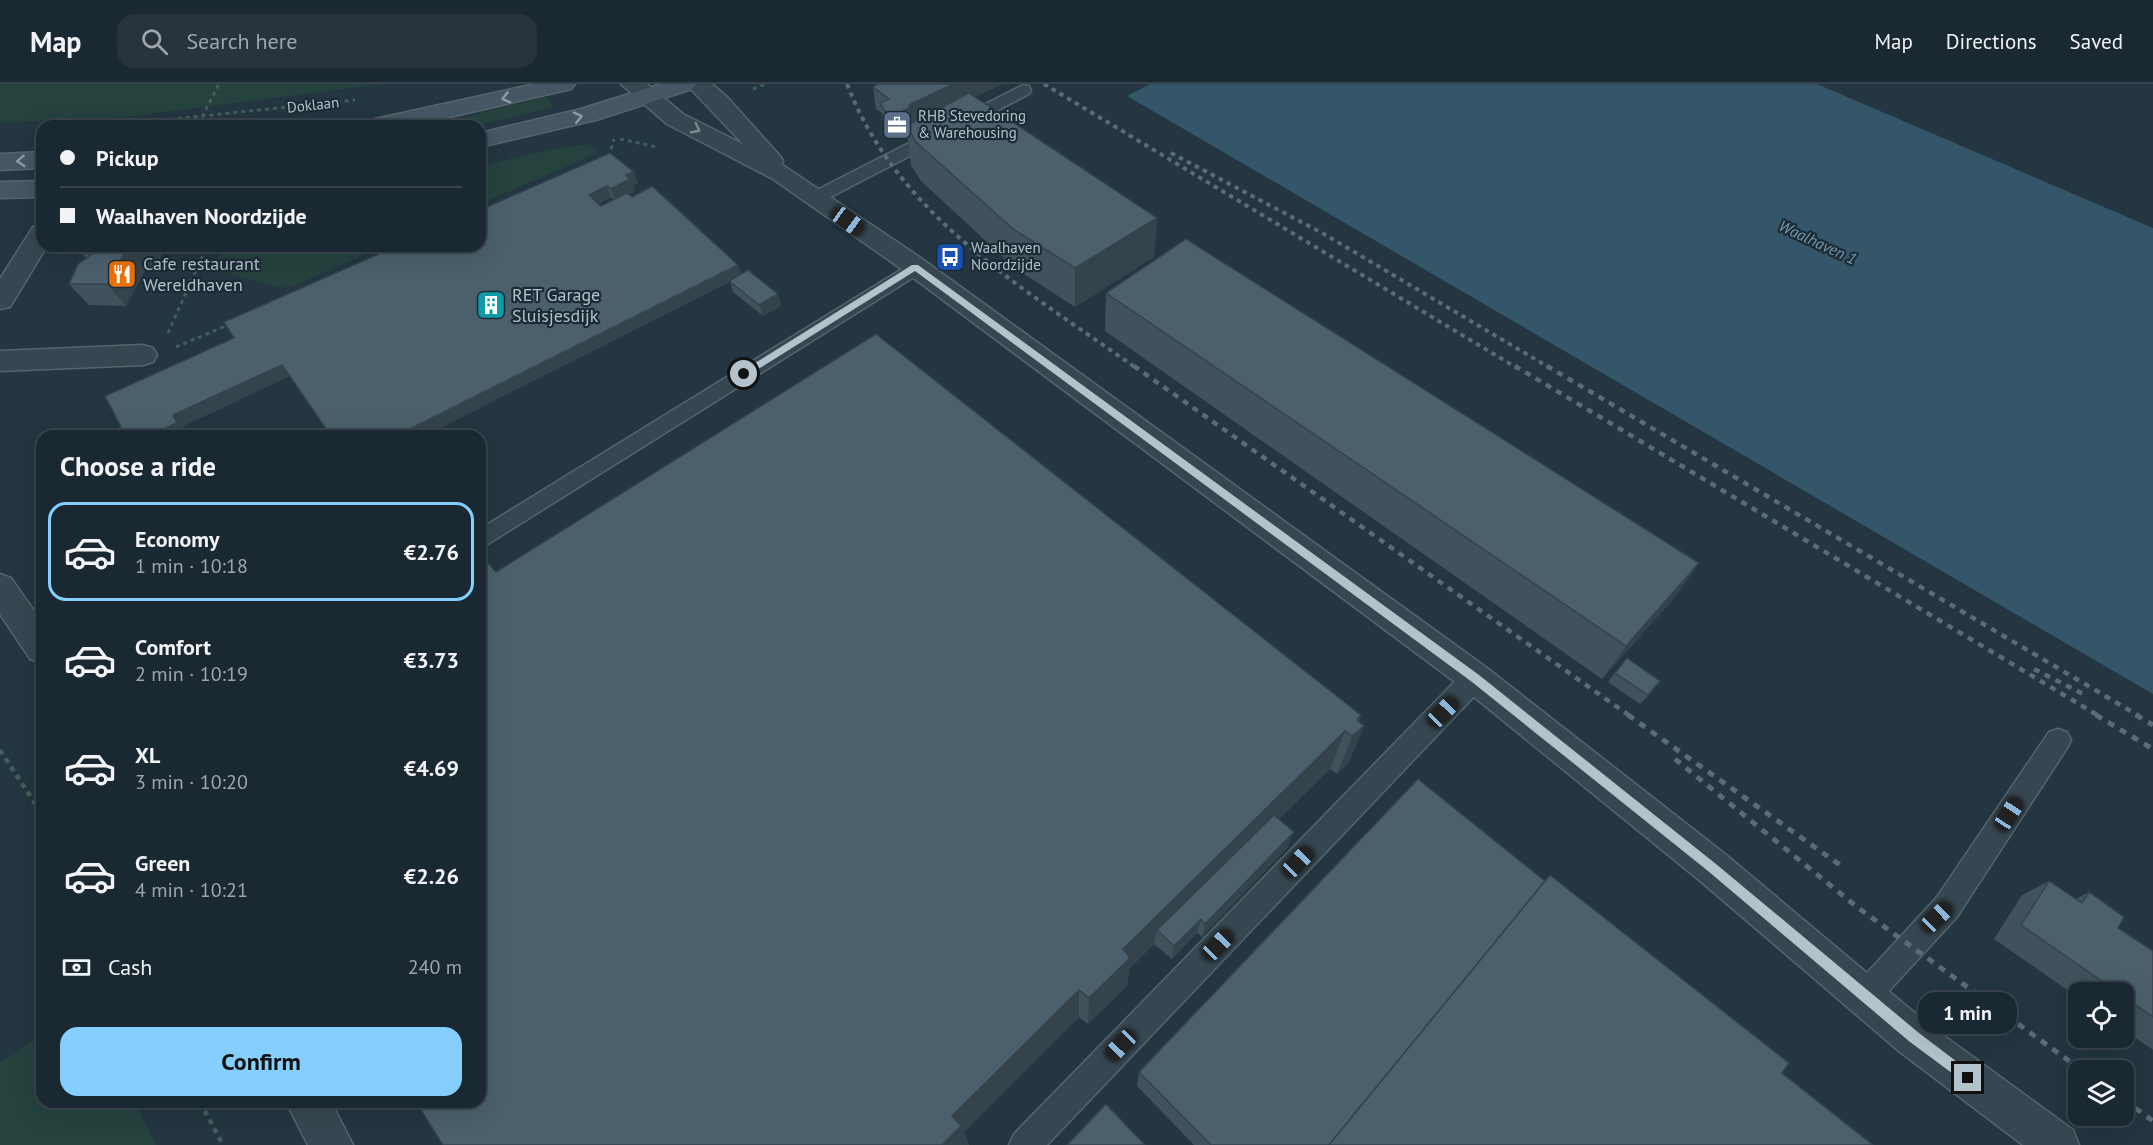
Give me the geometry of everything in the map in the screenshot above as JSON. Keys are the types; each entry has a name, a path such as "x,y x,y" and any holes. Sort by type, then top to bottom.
{"main road":[{"path":"405,120 475,106 563,84"},
{"path":"486,139 588,115 641,90 684,84"},
{"path":"0,162 36,160"},
{"path":"0,190 36,189"}],"street":[{"path":"698,84 719,102 782,174"},
{"path":"641,90 675,119 782,174 915,267 1475,678 1712,867 1914,1038 2058,1145"},
{"path":"0,300 36,243"},
{"path":"0,361 150,355"},
{"path":"0,587 36,640"},
{"path":"310,1108 332,1145"}],"lane":[{"path":"815,198 1023,90"},
{"path":"486,536 915,267"},
{"path":"1025,1145 1475,678"},
{"path":"1865,996 1947,907 2058,740"}],"path":[{"path":"202,117 219,84"},
{"name":"Doklaan","path":"170,120 361,100"},
{"path":"601,160 612,156 614,138"},
{"path":"150,355 204,252"},
{"path":"150,355 233,322"},
{"path":"0,750 36,805"},
{"path":"203,1108 223,1145"}],"green space":[{"path":"0,84 382,84 104,120 0,122"},
{"path":"541,98 547,98 554,107 486,123 486,120 453,120"},
{"path":"589,144 598,153 486,201 486,165 548,150"},
{"path":"221,252 371,252 293,286 281,288 214,269"},
{"path":"36,1039 36,1108 138,1108 156,1145 0,1145 0,1063"}],"water":[{"name":"Waalhaven 1","path":"1150,84 1817,84 2153,228 2153,694 1127,96"}],"building":[{"path":"878,84 953,84 889,117 880,103 889,99 873,87"},
{"path":"969,93 1157,218 1075,268 1013,229 916,142 906,126"},
{"name":"RET Garage Sluisjesdijk","path":"610,153 634,172 626,175 630,179 611,189 607,186 589,195 601,206 627,193 632,197 652,186 738,265 408,430 327,430 282,365 173,415 177,423 161,430 115,430 121,427 105,396 234,338 224,322 383,252 486,252 486,207"},
{"path":"1186,239 1699,563 1626,646 1106,293"},
{"path":"95,252 125,252 107,284 69,284 78,264"},
{"path":"748,270 778,294 759,305 729,281"},
{"path":"876,334 1361,715 1357,720 1364,726 1352,736 1345,731 1123,949 1130,958 1089,998 1079,990 952,1116 961,1126 942,1145 443,1145 420,1108 486,1108 486,561 496,572"},
{"path":"1627,658 1660,681 1648,695 1615,673"},
{"path":"1418,779 1545,881 1329,1145 1211,1145 1139,1072"},
{"path":"1274,815 1294,832 1205,924 1201,919 1174,946 1157,930"},
{"path":"1550,875 1789,1063 1782,1073 1873,1145 1329,1145"},
{"path":"2049,881 2082,903 2089,892 2124,917 2118,928 2153,951 2153,1017 2134,1004 2134,982 2103,982 2021,925"},
{"path":"1106,1104 1145,1145 1067,1145"}],"railway":[{"path":"847,84 870,131 898,173 932,211 969,246 1009,278 1136,368"},
{"path":"1044,84 1517,368"},
{"path":"1171,153 1324,234 1550,368"},
{"path":"1134,366 1630,716"},
{"path":"1515,366 2099,716"},
{"path":"1547,366 2139,716"},
{"path":"2034,669 2087,696"},
{"path":"1628,715 1840,865"},
{"path":"2096,715 2153,749"},
{"path":"2136,715 2153,725"},
{"path":"1675,759 1857,907 2068,1060"},
{"path":"2134,1107 2153,1121"}],"place":[{"name":"RHB Stevedoring & Warehousing","path":"897,125"},
{"name":"Waalhaven Noordzijde","path":"950,257"},
{"name":"Cafe restaurant Wereldhaven","path":"122,274"},
{"name":"RET Garage Sluisjesdijk","path":"491,305"}],"route":[{"path":"744,374 915,267 1475,678 1712,867 1914,1038 1968,1078"}]}
